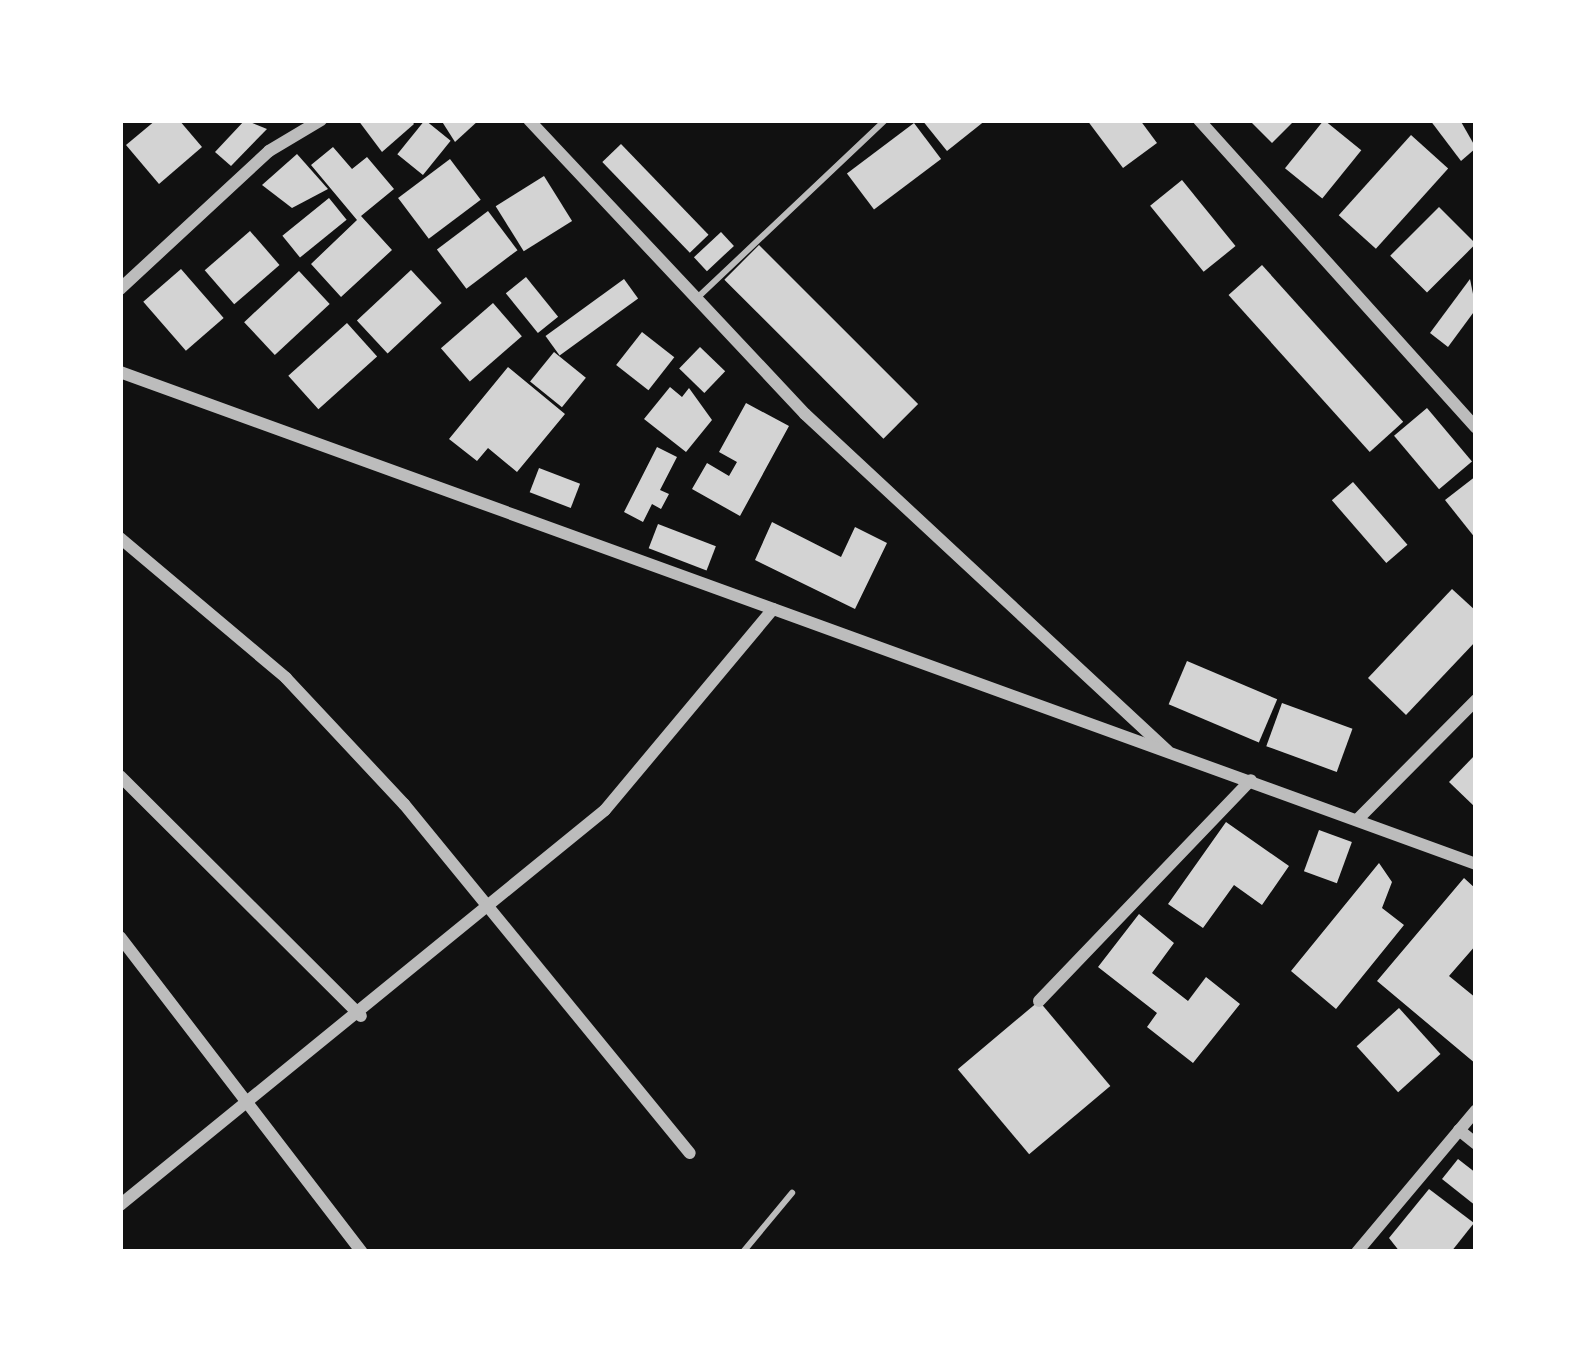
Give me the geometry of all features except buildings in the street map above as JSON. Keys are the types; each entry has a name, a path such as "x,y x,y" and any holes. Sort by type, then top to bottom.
{"street":[{"path":"120,289 269,152 321,120"},
{"path":"529,120 805,414 1174,757"},
{"path":"1199,120 1476,428"},
{"path":"120,372 1476,864"},
{"path":"120,538 286,678 487,904 691,1153"},
{"path":"120,1205 361,1016 487,904 605,810 773,609"},
{"path":"1358,819 1476,700"},
{"path":"120,776 361,1016"},
{"path":"1040,1001 1252,780"},
{"path":"120,938 362,1252"},
{"path":"1357,1252 1476,1110"},
{"path":"1459,1130 1476,1144"}],"lane":[{"path":"696,299 885,120"},
{"path":"743,1252 791,1193"}]}
